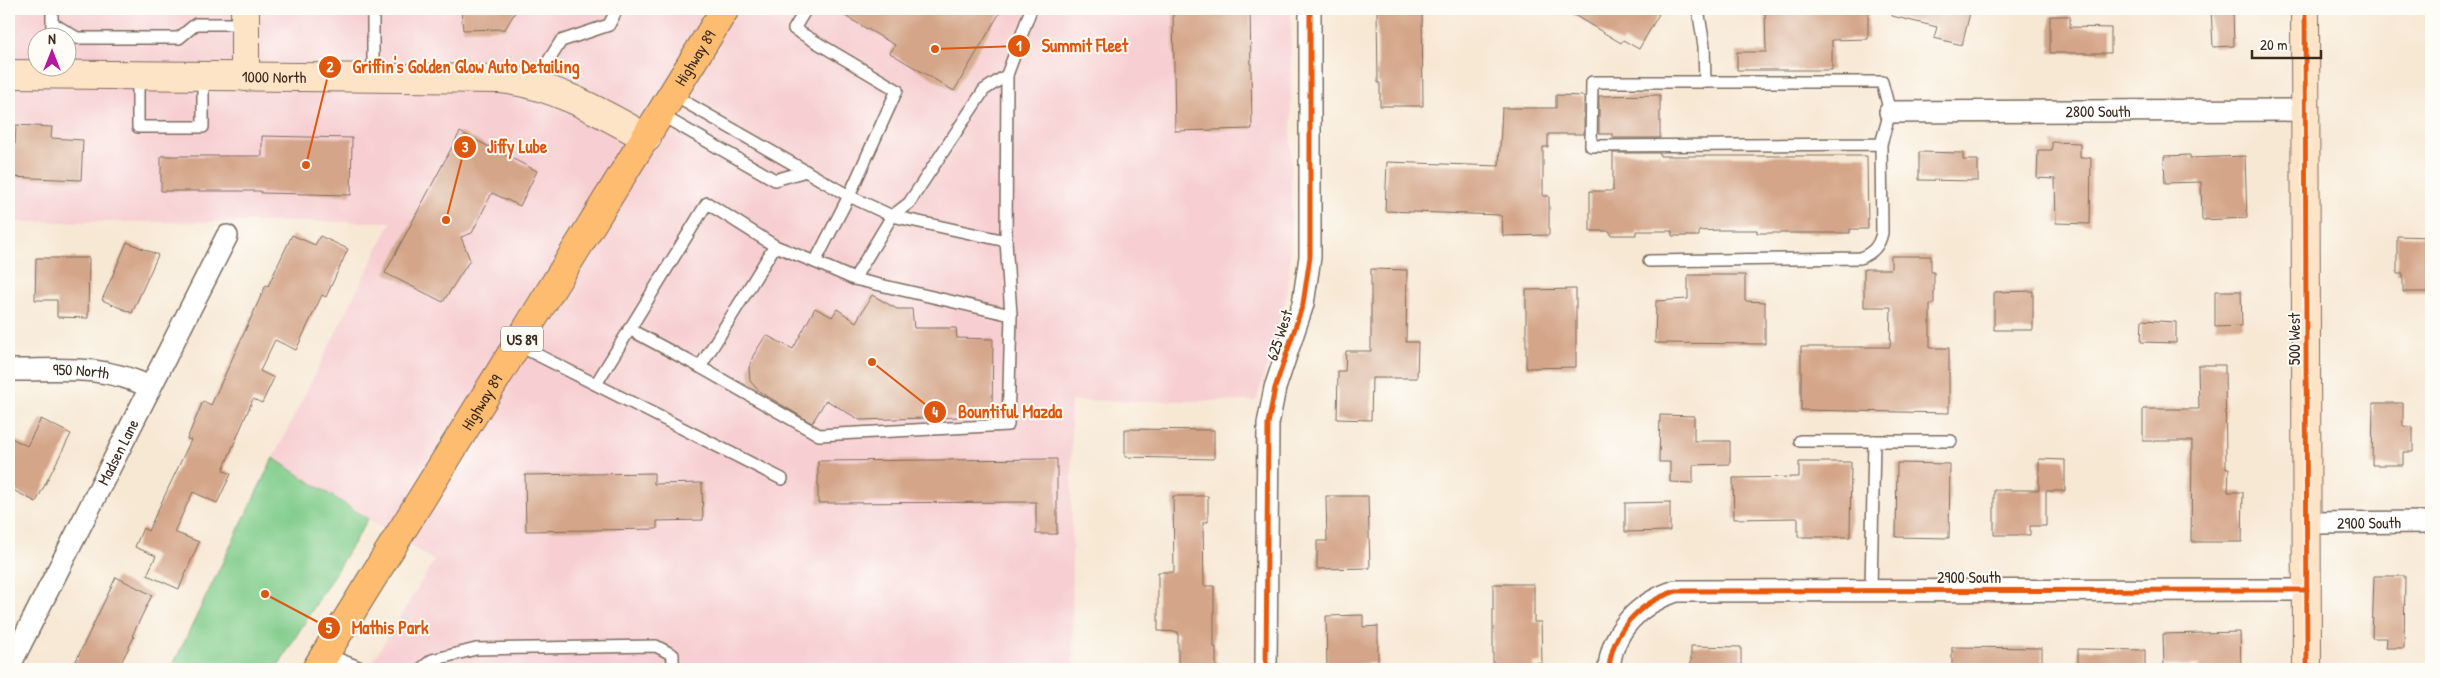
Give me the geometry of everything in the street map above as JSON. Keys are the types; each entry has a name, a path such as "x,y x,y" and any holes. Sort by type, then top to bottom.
{"main road":[{"name":"Highway 89","path":"321,662 647,138 725,9"}],"street":[{"name":"625 West","path":"1266,669 1268,424 1275,388 1306,291 1310,257 1310,9"},
{"name":"500 West","path":"2305,9 2307,669"},
{"path":"245,16 245,77"},
{"name":"1000 North","path":"78,72 245,77 485,78 534,84 577,100 647,138"},
{"name":"1000 North","path":"9,74 28,73"},
{"name":"2800 South","path":"1890,112 2306,110"},
{"name":"Madsen Lane","path":"9,667 227,236"},
{"name":"950 North","path":"9,370 99,370 128,376 150,387"},
{"name":"2900 South","path":"2307,523 2431,522"},
{"name":"2900 South","path":"1609,669 1615,642 1620,632 1636,612 1664,595 1690,589 2307,590"}],"lane":[{"path":"52,9 52,28"},
{"path":"372,78 373,9"},
{"path":"534,84 561,41 609,25 617,9"},
{"path":"806,9 794,29 897,90 849,196 815,262"},
{"path":"629,329 819,435 1008,425 1011,315 1006,242 1007,75 1031,9"},
{"path":"1698,9 1704,46 1705,81"},
{"path":"52,23 77,38 179,38 196,24 245,16"},
{"path":"138,75 138,127 203,127 203,76"},
{"path":"854,279 892,216 909,203 984,90 1007,75"},
{"path":"1649,261 1860,258 1869,255 1880,242 1882,233 1881,144 1890,112 1882,82 1592,82 1591,146 1881,144"},
{"path":"667,105 775,180 806,171"},
{"path":"667,105 806,171 849,196 892,216 1006,242"},
{"path":"596,384 707,203 775,246 854,279 1011,315"},
{"path":"700,367 775,246"},
{"path":"518,345 782,479"},
{"path":"1800,441 1951,441"},
{"path":"1871,589 1874,441"},
{"path":"421,669 432,660 476,649 656,646 673,655 673,669"},
{"path":"321,662 364,669"}],"shaded area":[{"path":"9,9 1291,9 1291,247 1286,299 1256,401 1071,401 1073,669 368,669 434,561 273,458 391,222 9,222"}],"green space":[{"path":"273,458 368,519 276,669 171,669"}],"building":[{"path":"461,9 517,9 505,29 463,30"},
{"path":"833,9 1002,9 954,91 890,53 895,45"},
{"path":"1173,9 1250,9 1252,129 1175,131"},
{"path":"1377,9 1422,9 1423,106 1380,106"},
{"path":"1564,9 1649,9 1659,14 1639,49 1623,40 1621,43"},
{"path":"1765,9 1868,9 1868,39 1832,40 1832,70 1737,70 1737,52 1766,52"},
{"path":"1893,9 1971,9 1962,45 1934,38 1937,27 1892,16"},
{"path":"2211,9 2233,9 2234,46 2213,47"},
{"path":"2050,16 2070,16 2070,27 2111,28 2111,53 2050,53"},
{"path":"1556,95 1584,96 1584,134 1548,134 1548,147 1543,147 1543,196 1549,196 1549,235 1503,236 1502,217 1499,215 1385,211 1387,162 1499,166 1502,108 1556,108"},
{"path":"1660,95 1660,138 1613,138 1613,134 1599,134 1599,96"},
{"path":"16,125 52,127 51,138 83,140 81,180 9,177 9,143 15,144"},
{"path":"460,132 537,171 520,206 492,193 472,233 461,237 470,260 443,302 385,273"},
{"path":"262,136 352,138 351,195 261,193 261,191 161,191 161,156 262,156"},
{"path":"2052,142 2080,143 2080,158 2091,158 2090,224 2056,223 2055,179 2037,178 2038,150 2052,150"},
{"path":"1919,152 1963,153 1963,160 1978,160 1978,181 1919,180"},
{"path":"1613,153 1660,153 1660,156 1867,156 1868,229 1850,229 1850,233 1757,233 1757,230 1719,230 1699,231 1699,236 1672,236 1672,231 1636,231 1636,235 1610,235 1610,231 1590,231 1590,191 1613,191"},
{"path":"2190,155 2190,158 2245,156 2247,218 2202,220 2201,182 2165,183 2164,156"},
{"path":"292,235 315,245 320,236 348,249 326,297 322,295 296,350 275,340 260,371 274,378 262,403 253,399 223,470 231,474 217,503 193,492 174,532 199,542 179,589 147,575 156,556 135,547 143,528 148,531 191,440 187,439 203,401 211,405 266,285 268,286"},
{"path":"2397,236 2431,237 2431,292 2403,292 2403,274 2397,274"},
{"path":"127,242 158,255 132,313 102,300"},
{"path":"1891,256 1931,256 1931,272 1934,272 1934,304 1930,304 1930,348 1949,348 1949,413 1801,410 1801,347 1890,347 1891,307 1864,307 1864,269 1891,269"},
{"path":"36,258 89,258 88,318 57,317 57,300 35,300"},
{"path":"1371,269 1407,270 1406,342 1418,342 1417,378 1372,378 1371,420 1337,419 1338,371 1345,371 1346,351 1371,351"},
{"path":"1688,275 1745,275 1745,301 1765,302 1765,344 1655,343 1656,301 1688,299"},
{"path":"1576,289 1576,367 1526,368 1526,290"},
{"path":"2033,291 2033,330 1994,330 1994,292"},
{"path":"2215,291 2241,291 2242,326 2215,327"},
{"path":"872,295 897,309 912,309 914,328 956,328 957,338 993,339 992,416 860,420 826,400 812,423 760,392 750,381 749,368 753,356 766,335 793,349 815,308 832,317 837,309 856,322"},
{"path":"2142,320 2176,322 2176,343 2141,342"},
{"path":"2198,365 2225,365 2226,468 2229,468 2228,492 2243,492 2242,542 2191,542 2192,441 2143,441 2143,409 2199,409"},
{"path":"2373,403 2403,403 2403,426 2413,427 2413,452 2403,452 2403,465 2372,465"},
{"path":"1660,415 1694,416 1694,441 1730,441 1730,464 1693,465 1693,483 1670,482 1670,462 1659,462"},
{"path":"41,419 71,434 36,502 9,488 9,437 27,446"},
{"path":"1125,429 1214,430 1214,459 1125,457"},
{"path":"1057,459 1057,534 1036,534 1036,502 818,503 818,461"},
{"path":"2039,459 2065,460 2065,491 2046,491 2046,526 2030,526 2030,535 1994,535 1994,490 2039,490"},
{"path":"1799,462 1851,462 1850,537 1798,537 1798,518 1734,519 1733,478 1799,477"},
{"path":"1897,463 1950,464 1949,538 1896,537"},
{"path":"654,473 654,484 702,483 703,520 657,521 657,529 526,531 525,475"},
{"path":"1173,496 1208,496 1208,522 1203,522 1204,586 1214,586 1216,669 1178,669 1178,632 1158,631 1158,572 1174,572"},
{"path":"1326,496 1368,496 1370,568 1317,569 1317,541 1327,541"},
{"path":"1670,502 1670,531 1625,532 1625,503"},
{"path":"2374,576 2405,576 2404,648 2386,648 2387,638 2372,638"},
{"path":"116,577 152,595 132,636 134,637 118,669 72,669"},
{"path":"1493,584 1534,584 1534,622 1541,622 1542,663 1534,663 1534,669 1493,669"},
{"path":"1363,615 1363,627 1378,626 1378,663 1360,664 1360,669 1327,669 1326,616"},
{"path":"2240,632 2241,668 2199,669 2199,665 2164,666 2163,634"},
{"path":"1691,646 1741,647 1741,669 1691,669"},
{"path":"1952,647 2042,648 2042,669 1952,669"},
{"path":"2078,649 2145,650 2145,669 2078,669"}],"cycle path":[{"path":"1266,669 1268,424 1275,388 1303,304 1310,257 1310,9"},
{"path":"2305,9 2307,669"},
{"path":"1609,669 1611,655 1616,642 1630,620 1650,603 1676,591 2307,590"}],"place":[{"name":"Summit Fleet","path":"935,49"},
{"name":"Griffin's Golden Glow Auto Detailing","path":"306,165"},
{"name":"Jiffy Lube","path":"446,220"},
{"name":"Bountiful Mazda","path":"872,362"},
{"name":"Mathis Park","path":"265,594"}]}
